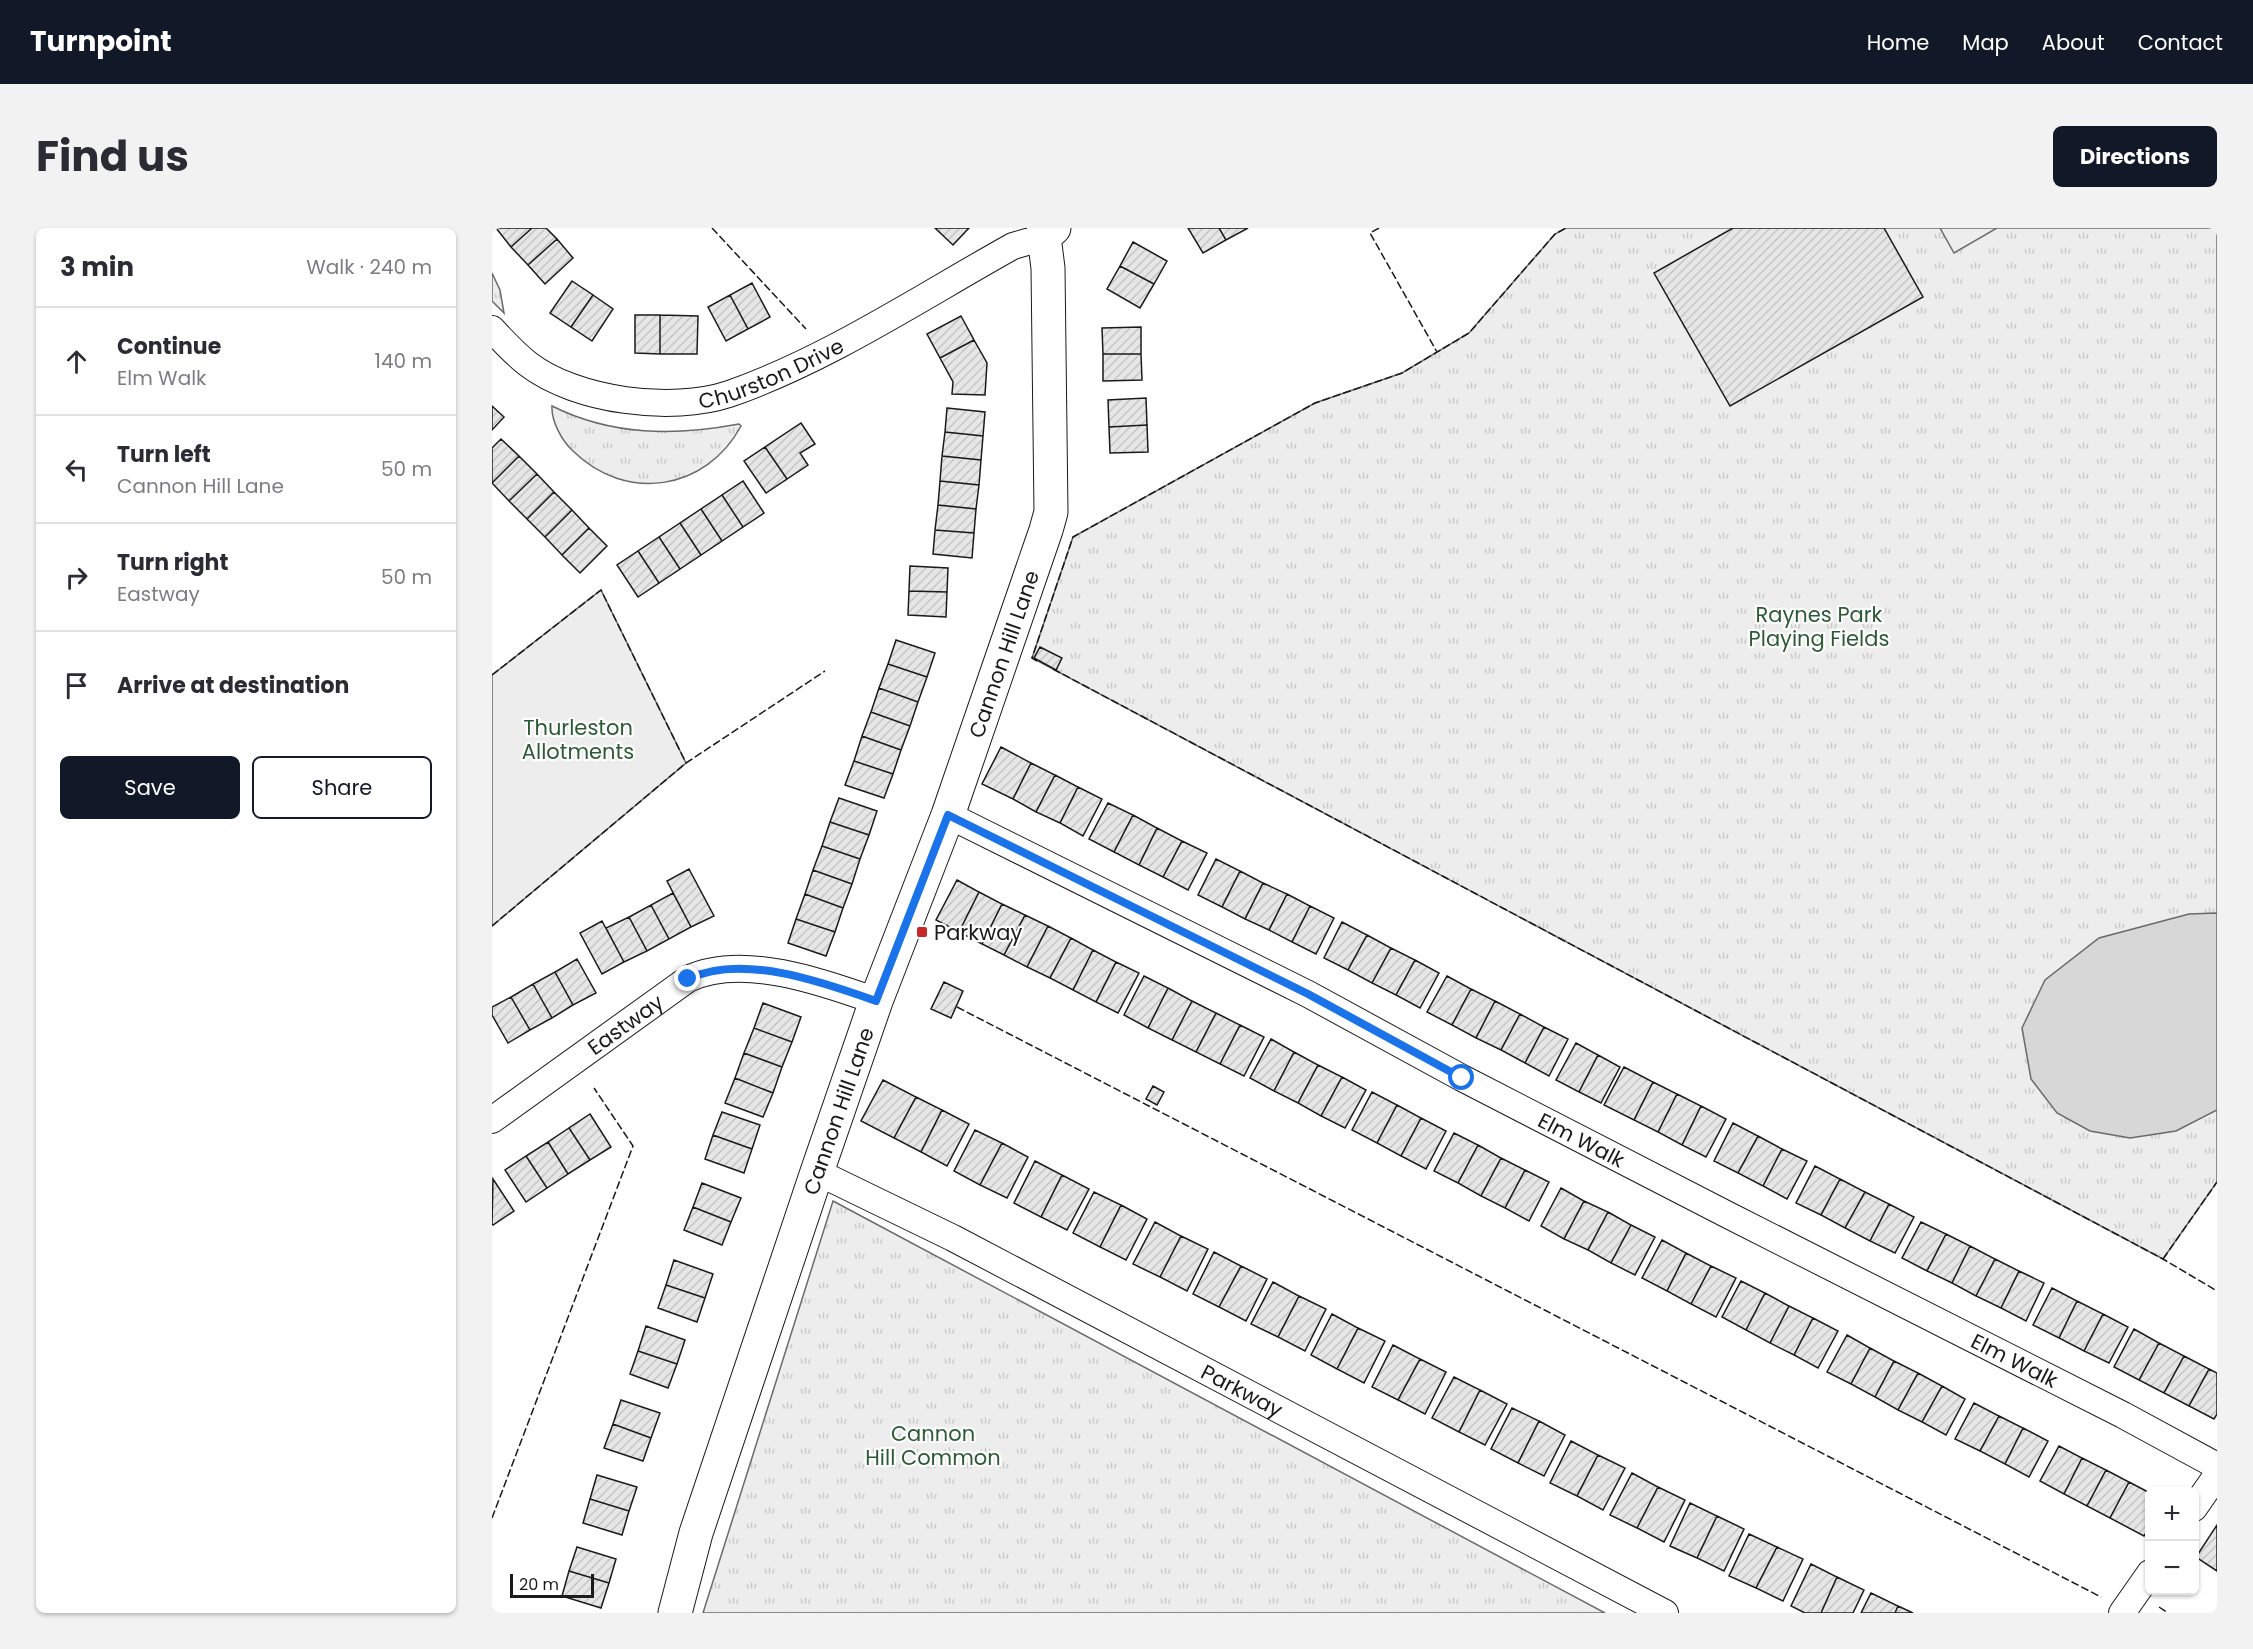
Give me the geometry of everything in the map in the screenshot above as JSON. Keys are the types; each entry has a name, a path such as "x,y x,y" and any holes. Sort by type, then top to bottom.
{"street":[{"name":"Churston Drive","path":"492,329 528,365 555,380 585,391 621,399 690,402 728,394 822,353 1013,246 1046,231"},
{"name":"Cannon Hill Lane","path":"675,1613 696,1533 817,1172 876,1001 948,815 1051,512 1046,231"},
{"name":"Elm Walk","path":"948,815 1308,994 1484,1089 2123,1415 2217,1466"},
{"name":"Eastway","path":"492,1120 688,979 706,970 748,969 805,979 876,1001"},
{"name":"Parkway","path":"817,1172 953,1238 1665,1613"},
{"path":"2199,1501 2217,1475"},
{"path":"2122,1613 2145,1580"}],"green space":[{"name":"Raynes Park Playing Fields","path":"1566,228 2217,228 2217,1182 2163,1259 1032,658 1073,537 1315,403 1402,373 1469,333 1555,234"},
{"path":"492,273 500,290 504,313 492,301"},
{"path":"552,406 598,423 644,431 691,430 739,424 741,426 726,448 707,465 686,476 664,482 640,483 617,478 594,468 573,451 558,430 553,418"},
{"name":"Cannon Hill Common","path":"833,1201 1605,1613 703,1613"}],"shaded area":[{"path":"1940,228 1997,228 1954,253"},
{"name":"Thurleston Allotments","path":"601,590 686,763 492,926 492,675"},
{"path":"2217,913 2217,1110 2176,1131 2130,1138 2090,1131 2057,1113 2031,1079 2022,1028 2045,980 2099,938 2189,914"}],"building":[{"path":"496,228 532,228 511,247"},
{"path":"532,228 546,228 557,239 528,265 511,247"},
{"path":"935,228 969,228 953,245"},
{"path":"1188,228 1219,228 1226,240 1203,253"},
{"path":"1219,228 1248,228 1226,240"},
{"path":"1733,228 1884,228 1923,297 1730,406 1654,273"},
{"path":"557,239 573,258 545,284 528,265"},
{"path":"1133,242 1167,261 1154,284 1120,266"},
{"path":"1120,266 1154,284 1140,308 1107,289"},
{"path":"572,281 593,295 571,327 550,313"},
{"path":"752,283 770,317 748,329 730,295"},
{"path":"593,295 613,309 592,341 571,327"},
{"path":"730,295 748,329 726,341 708,307"},
{"path":"635,315 660,315 660,354 635,353"},
{"path":"660,315 698,316 697,354 660,354"},
{"path":"961,316 974,340 940,358 927,334"},
{"path":"1141,327 1141,354 1103,354 1102,328"},
{"path":"974,340 987,363 985,395 952,394 953,382 940,358"},
{"path":"1103,354 1141,354 1142,380 1103,381"},
{"path":"1146,398 1147,425 1109,427 1108,400"},
{"path":"492,406 504,417 492,430"},
{"path":"947,408 985,412 983,436 945,432"},
{"path":"801,423 815,444 800,453 808,465 787,479 765,447"},
{"path":"1147,425 1148,452 1110,453 1109,427"},
{"path":"945,432 983,436 981,460 942,456"},
{"path":"501,439 519,456 492,483 492,448"},
{"path":"765,447 787,479 766,493 744,461"},
{"path":"519,456 537,474 509,501 492,483"},
{"path":"942,456 981,460 979,485 940,481"},
{"path":"537,474 554,492 527,519 509,501"},
{"path":"743,481 764,513 743,527 722,495"},
{"path":"940,481 979,485 976,509 938,505"},
{"path":"554,492 572,510 545,537 527,519"},
{"path":"722,495 743,527 722,541 701,509"},
{"path":"938,505 976,509 974,533 935,530"},
{"path":"701,509 722,541 701,555 680,523"},
{"path":"572,510 589,528 562,555 545,537"},
{"path":"680,523 701,555 680,569 659,537"},
{"path":"589,528 607,546 580,573 562,555"},
{"path":"935,530 974,533 972,558 933,554"},
{"path":"659,537 680,569 659,583 638,551"},
{"path":"638,551 659,583 638,597 617,565"},
{"path":"910,566 948,568 947,592 909,591"},
{"path":"909,591 947,592 946,617 908,615"},
{"path":"896,640 935,653 927,677 888,664"},
{"path":"1040,647 1062,658 1056,670 1034,658"},
{"path":"888,664 927,677 918,702 879,688"},
{"path":"879,688 918,702 910,726 871,712"},
{"path":"871,712 910,726 901,750 862,736"},
{"path":"862,736 901,750 893,774 854,761"},
{"path":"1001,747 1031,763 1013,799 982,784"},
{"path":"854,761 893,774 884,798 845,785"},
{"path":"1031,763 1055,775 1036,812 1013,799"},
{"path":"1055,775 1078,787 1060,823 1036,812"},
{"path":"1078,787 1102,799 1083,836 1060,823"},
{"path":"839,798 877,811 869,835 830,822"},
{"path":"1108,803 1133,815 1114,852 1089,839"},
{"path":"1133,815 1157,828 1139,865 1114,852"},
{"path":"830,822 869,835 860,859 822,846"},
{"path":"1157,828 1182,841 1163,877 1139,865"},
{"path":"1182,841 1207,853 1188,890 1163,877"},
{"path":"822,846 860,859 852,884 813,870"},
{"path":"1216,859 1240,871 1222,907 1198,895"},
{"path":"689,869 714,916 691,927 667,881"},
{"path":"813,870 852,884 843,908 805,894"},
{"path":"1240,871 1263,883 1245,919 1222,907"},
{"path":"957,880 979,892 959,932 936,920"},
{"path":"1263,883 1287,894 1269,930 1245,919"},
{"path":"979,892 1002,904 982,944 959,932"},
{"path":"673,893 691,927 669,939 651,905"},
{"path":"805,894 843,908 835,932 796,919"},
{"path":"1287,894 1310,906 1292,942 1269,930"},
{"path":"1002,904 1025,915 1004,955 982,944"},
{"path":"651,905 669,939 647,951 629,917"},
{"path":"1310,906 1334,918 1316,954 1292,942"},
{"path":"1025,915 1048,926 1027,967 1004,955"},
{"path":"629,917 647,951 624,962 606,928"},
{"path":"796,919 835,932 826,956 788,943"},
{"path":"602,921 624,962 602,974 580,933"},
{"path":"1342,922 1367,935 1348,970 1324,958"},
{"path":"1048,926 1071,938 1050,978 1027,967"},
{"path":"1367,935 1391,948 1372,983 1348,970"},
{"path":"1071,938 1093,950 1073,990 1050,978"},
{"path":"1391,948 1415,960 1396,995 1372,983"},
{"path":"1093,950 1116,962 1096,1002 1073,990"},
{"path":"577,959 596,993 573,1005 555,972"},
{"path":"1415,960 1439,973 1420,1008 1396,995"},
{"path":"1116,962 1139,973 1118,1013 1096,1002"},
{"path":"555,972 573,1005 552,1018 533,984"},
{"path":"1144,976 1168,988 1148,1028 1124,1015"},
{"path":"1447,976 1471,989 1452,1025 1427,1012"},
{"path":"944,982 963,991 951,1018 931,1009"},
{"path":"533,984 552,1018 530,1030 511,997"},
{"path":"1168,988 1192,1001 1172,1040 1148,1028"},
{"path":"1471,989 1495,1001 1476,1038 1452,1025"},
{"path":"511,997 530,1030 508,1043 492,1015 492,1007"},
{"path":"1192,1001 1216,1013 1196,1052 1172,1040"},
{"path":"1495,1001 1520,1014 1501,1050 1476,1038"},
{"path":"763,1003 801,1017 792,1042 754,1028"},
{"path":"1216,1013 1240,1025 1220,1064 1196,1052"},
{"path":"1520,1014 1544,1027 1525,1063 1501,1050"},
{"path":"1240,1025 1264,1037 1244,1076 1220,1064"},
{"path":"1544,1027 1568,1039 1549,1076 1525,1063"},
{"path":"754,1028 792,1042 782,1067 744,1053"},
{"path":"1271,1039 1294,1052 1274,1091 1250,1078"},
{"path":"1576,1043 1598,1055 1579,1092 1556,1080"},
{"path":"1294,1052 1318,1065 1298,1103 1274,1091"},
{"path":"744,1053 782,1067 773,1093 735,1078"},
{"path":"1598,1055 1620,1067 1601,1103 1579,1092"},
{"path":"1318,1065 1342,1077 1321,1116 1298,1103"},
{"path":"1624,1067 1653,1082 1634,1120 1604,1105"},
{"path":"1342,1077 1366,1090 1345,1128 1321,1116"},
{"path":"735,1078 773,1093 763,1117 725,1103"},
{"path":"883,1080 916,1097 894,1138 861,1121"},
{"path":"1653,1082 1677,1094 1658,1132 1634,1120"},
{"path":"1153,1086 1164,1092 1157,1105 1146,1099"},
{"path":"1372,1092 1397,1105 1377,1143 1352,1130"},
{"path":"1677,1094 1701,1106 1682,1145 1658,1132"},
{"path":"916,1097 942,1110 921,1152 894,1138"},
{"path":"1397,1105 1421,1118 1401,1156 1377,1143"},
{"path":"1701,1106 1726,1119 1706,1157 1682,1145"},
{"path":"942,1110 969,1124 947,1166 921,1152"},
{"path":"722,1112 760,1125 752,1149 713,1135"},
{"path":"590,1114 611,1147 590,1160 569,1128"},
{"path":"1421,1118 1446,1131 1426,1169 1401,1156"},
{"path":"1733,1123 1758,1136 1738,1173 1714,1161"},
{"path":"569,1128 590,1160 568,1174 548,1142"},
{"path":"975,1130 1002,1143 980,1185 954,1171"},
{"path":"1454,1133 1478,1145 1458,1183 1434,1171"},
{"path":"713,1135 752,1149 744,1173 705,1159"},
{"path":"1758,1136 1782,1149 1763,1186 1738,1173"},
{"path":"548,1142 568,1174 547,1188 526,1156"},
{"path":"1002,1143 1028,1157 1007,1198 980,1185"},
{"path":"1478,1145 1501,1158 1481,1196 1458,1183"},
{"path":"1782,1149 1807,1161 1787,1199 1763,1186"},
{"path":"526,1156 547,1188 526,1202 505,1170"},
{"path":"1501,1158 1525,1170 1505,1208 1481,1196"},
{"path":"1035,1161 1062,1175 1041,1217 1014,1203"},
{"path":"1815,1166 1840,1179 1821,1215 1796,1203"},
{"path":"1525,1170 1549,1182 1529,1221 1505,1208"},
{"path":"1062,1175 1089,1189 1067,1230 1041,1217"},
{"path":"493,1179 514,1211 493,1225 492,1224"},
{"path":"1840,1179 1865,1192 1845,1228 1821,1215"},
{"path":"702,1183 741,1198 731,1222 693,1207"},
{"path":"1561,1188 1584,1201 1564,1239 1541,1226"},
{"path":"1094,1192 1121,1205 1100,1247 1073,1233"},
{"path":"1865,1192 1889,1204 1870,1241 1845,1228"},
{"path":"1584,1201 1608,1212 1588,1250 1564,1239"},
{"path":"1889,1204 1914,1217 1895,1253 1870,1241"},
{"path":"1121,1205 1147,1219 1126,1260 1100,1247"},
{"path":"693,1207 731,1222 722,1245 684,1230"},
{"path":"1608,1212 1631,1225 1611,1263 1588,1250"},
{"path":"1155,1222 1181,1236 1160,1277 1133,1264"},
{"path":"1921,1222 1946,1234 1927,1271 1902,1258"},
{"path":"1631,1225 1655,1237 1635,1275 1611,1263"},
{"path":"1946,1234 1970,1246 1952,1283 1927,1271"},
{"path":"1181,1236 1208,1249 1187,1291 1160,1277"},
{"path":"1662,1240 1686,1253 1667,1291 1642,1278"},
{"path":"1970,1246 1995,1259 1976,1296 1952,1283"},
{"path":"1214,1252 1241,1266 1219,1307 1193,1294"},
{"path":"1686,1253 1711,1266 1691,1304 1667,1291"},
{"path":"1995,1259 2019,1271 2001,1308 1976,1296"},
{"path":"674,1260 713,1274 705,1298 666,1285"},
{"path":"1241,1266 1267,1279 1246,1321 1219,1307"},
{"path":"1711,1266 1736,1278 1716,1317 1691,1304"},
{"path":"2019,1271 2044,1283 2026,1321 2001,1308"},
{"path":"1741,1281 1765,1293 1746,1330 1722,1317"},
{"path":"1273,1282 1299,1296 1278,1337 1251,1324"},
{"path":"666,1285 705,1298 697,1322 658,1308"},
{"path":"2052,1288 2077,1301 2059,1338 2033,1325"},
{"path":"1765,1293 1789,1306 1770,1343 1746,1330"},
{"path":"1299,1296 1326,1309 1305,1351 1278,1337"},
{"path":"2077,1301 2103,1314 2084,1351 2059,1338"},
{"path":"1789,1306 1813,1318 1794,1355 1770,1343"},
{"path":"1332,1314 1358,1328 1337,1369 1311,1355"},
{"path":"2103,1314 2128,1327 2109,1363 2084,1351"},
{"path":"1813,1318 1838,1331 1818,1368 1794,1355"},
{"path":"646,1326 685,1340 677,1364 638,1351"},
{"path":"1358,1328 1385,1341 1364,1383 1337,1369"},
{"path":"2134,1329 2159,1343 2139,1380 2114,1367"},
{"path":"1847,1335 1870,1348 1851,1384 1827,1372"},
{"path":"2159,1343 2184,1356 2164,1393 2139,1380"},
{"path":"1393,1345 1420,1359 1398,1400 1372,1387"},
{"path":"1870,1348 1894,1361 1875,1397 1851,1384"},
{"path":"638,1351 677,1364 668,1388 630,1374"},
{"path":"2184,1356 2209,1369 2189,1406 2164,1393"},
{"path":"1420,1359 1446,1372 1425,1414 1398,1400"},
{"path":"1894,1361 1918,1373 1898,1410 1875,1397"},
{"path":"2209,1369 2217,1373 2217,1414 2214,1419 2189,1406"},
{"path":"1918,1373 1942,1386 1922,1422 1898,1410"},
{"path":"1454,1377 1480,1390 1459,1432 1432,1418"},
{"path":"1942,1386 1965,1399 1946,1435 1922,1422"},
{"path":"1480,1390 1507,1404 1485,1445 1459,1432"},
{"path":"621,1400 660,1413 651,1438 613,1424"},
{"path":"1974,1403 1999,1416 1980,1451 1955,1439"},
{"path":"1512,1408 1539,1421 1518,1463 1491,1449"},
{"path":"1999,1416 2023,1428 2005,1464 1980,1451"},
{"path":"1539,1421 1565,1435 1544,1476 1518,1463"},
{"path":"613,1424 651,1438 643,1461 604,1448"},
{"path":"2023,1428 2048,1441 2029,1477 2005,1464"},
{"path":"1571,1441 1598,1455 1577,1496 1550,1483"},
{"path":"2059,1446 2082,1458 2064,1494 2040,1481"},
{"path":"1598,1455 1625,1468 1603,1510 1577,1496"},
{"path":"2082,1458 2106,1470 2087,1506 2064,1494"},
{"path":"2106,1470 2129,1482 2110,1518 2087,1506"},
{"path":"1632,1473 1658,1487 1637,1528 1610,1515"},
{"path":"597,1475 637,1487 629,1511 590,1499"},
{"path":"2129,1482 2145,1490 2144,1536 2110,1518"},
{"path":"1658,1487 1685,1500 1664,1542 1637,1528"},
{"path":"590,1499 629,1511 622,1535 583,1523"},
{"path":"1690,1503 1717,1516 1697,1558 1670,1546"},
{"path":"1717,1516 1744,1529 1724,1571 1697,1558"},
{"path":"2217,1525 2217,1571 2199,1559 2199,1552"},
{"path":"1749,1534 1777,1547 1756,1588 1729,1576"},
{"path":"577,1547 616,1559 609,1583 569,1571"},
{"path":"1777,1547 1803,1559 1783,1601 1756,1588"},
{"path":"1811,1564 1837,1577 1821,1613 1805,1613 1791,1606"},
{"path":"569,1571 609,1583 601,1608 562,1596"},
{"path":"1837,1577 1864,1590 1853,1613 1821,1613"},
{"path":"1871,1593 1898,1606 1895,1613 1861,1613"},
{"path":"1898,1606 1913,1613 1895,1613"}],"fence":[{"path":"712,228 806,329"},
{"path":"1379,228 1370,233 1437,352"},
{"path":"1037,661 1032,658 1073,537 1315,403 1402,373 1469,333 1555,234 1566,228"},
{"path":"492,675 601,590 686,763"},
{"path":"1053,669 2163,1259 2217,1291"},
{"path":"492,926 686,763 825,671"},
{"path":"957,1007 2101,1597"},
{"path":"492,1518 633,1146 594,1088"},
{"path":"2163,1259 2217,1182"},
{"path":"2159,1607 2168,1613"}],"place":[{"name":"Parkway","path":"922,932"}],"route":[{"path":"688,979 706,970 748,969 805,979 876,1001 948,815 1308,994 1462,1078"}]}
